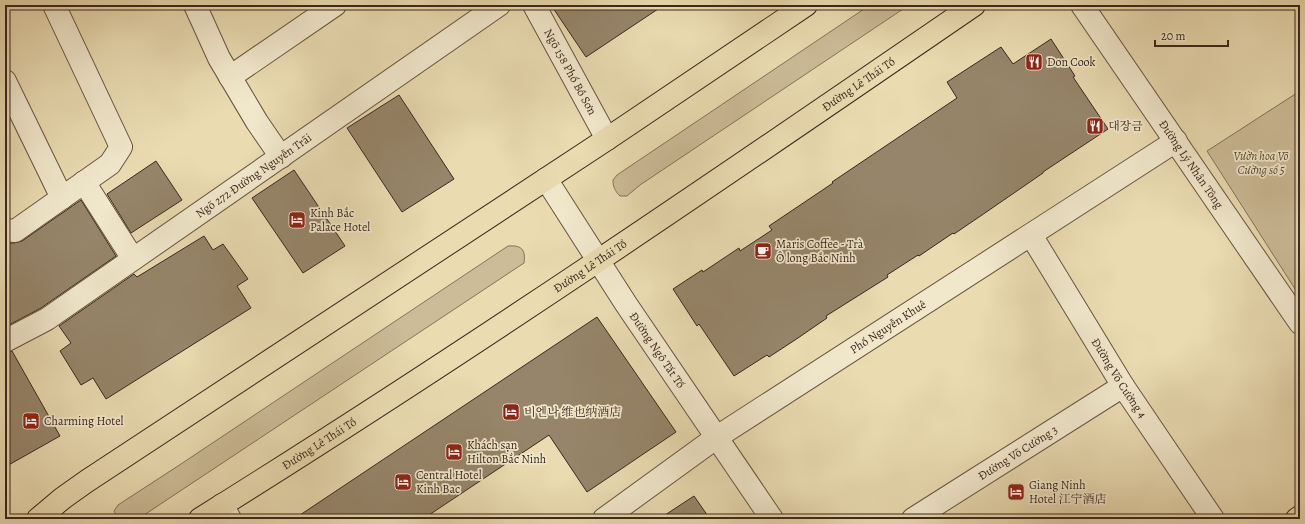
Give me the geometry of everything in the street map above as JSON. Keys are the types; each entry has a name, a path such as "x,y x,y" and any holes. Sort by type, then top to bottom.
{"main road":[{"path":"38,519 63,498 87,481 607,139 806,5"},
{"name":"Đường Lê Thái Tổ","path":"200,519 226,512 262,481 727,175 974,5"}],"street":[{"path":"5,230 15,231 110,164 120,147 54,5"},
{"path":"195,5 219,58 257,122 281,157"},
{"path":"230,77 335,5"},
{"name":"Ngõ 272 Đường Nguyễn Trãi","path":"5,341 47,319 499,5"},
{"name":"Ngõ 158 Phố Bồ Sơn","path":"534,5 607,139"},
{"name":"Đường Lý Nhân Tông","path":"1082,5 1299,319"},
{"path":"5,81 62,198"},
{"name":"Phố Nguyễn Khuê","path":"604,519 717,437 1176,141"},
{"name":"Đường Ngô Tất Tố","path":"546,179 626,304 772,519"},
{"path":"84,182 133,259"},
{"name":"Đường Võ Cường 4","path":"1031,235 1122,386 1213,519"},
{"name":"Đường Võ Cường 3","path":"913,519 1122,386"}],"green space":[{"path":"870,5 909,5 640,185 627,196 620,196 614,187 613,180 617,175"},
{"name":"Vườn hoa Võ Cường số 5","path":"1300,91 1300,292 1297,292 1207,151"},
{"path":"508,246 516,246 522,249 524,254 524,263 141,517 137,519 118,519 114,511 118,505"}],"building":[{"path":"551,5 664,5 586,57"},
{"path":"1051,39 1075,76 1073,77 1108,129 954,234 953,233 919,256 918,255 887,275 888,277 826,316 827,318 798,338 769,357 767,355 734,376 699,324 697,326 673,289 702,270 703,272 739,248 740,251 772,230 769,226 957,98 947,82 1001,47 1013,64"},
{"path":"399,95 454,179 402,212 347,128"},
{"path":"156,161 182,200 131,233 107,194"},
{"path":"294,170 345,246 303,273 252,198"},
{"path":"81,200 116,256 41,308 5,327 5,243 22,241"},
{"path":"204,236 213,250 223,244 248,279 237,286 251,308 106,399 93,378 81,385 60,351 71,343 59,326 134,274 137,277"},
{"path":"597,317 676,432 587,492 549,435 423,519 294,519"},
{"path":"12,351 60,436 5,467 5,353"},
{"path":"694,496 710,519 659,519"}],"place":[{"name":"Don Cook","path":"1034,62"},
{"name":"대장금","path":"1095,126"},
{"name":"Kinh Bắc Palace Hotel","path":"297,220"},
{"name":"Maris Coffee - Trà Ô long Bắc Ninh","path":"763,251"},
{"name":"비엔나 维也纳酒店","path":"511,412"},
{"name":"Charming Hotel","path":"31,421"},
{"name":"Khách sạn Hilton Bắc Ninh","path":"454,452"},
{"name":"Central Hotel Kinh Bac","path":"403,482"},
{"name":"Giang Ninh Hotel 江宁酒店","path":"1016,492"}]}
